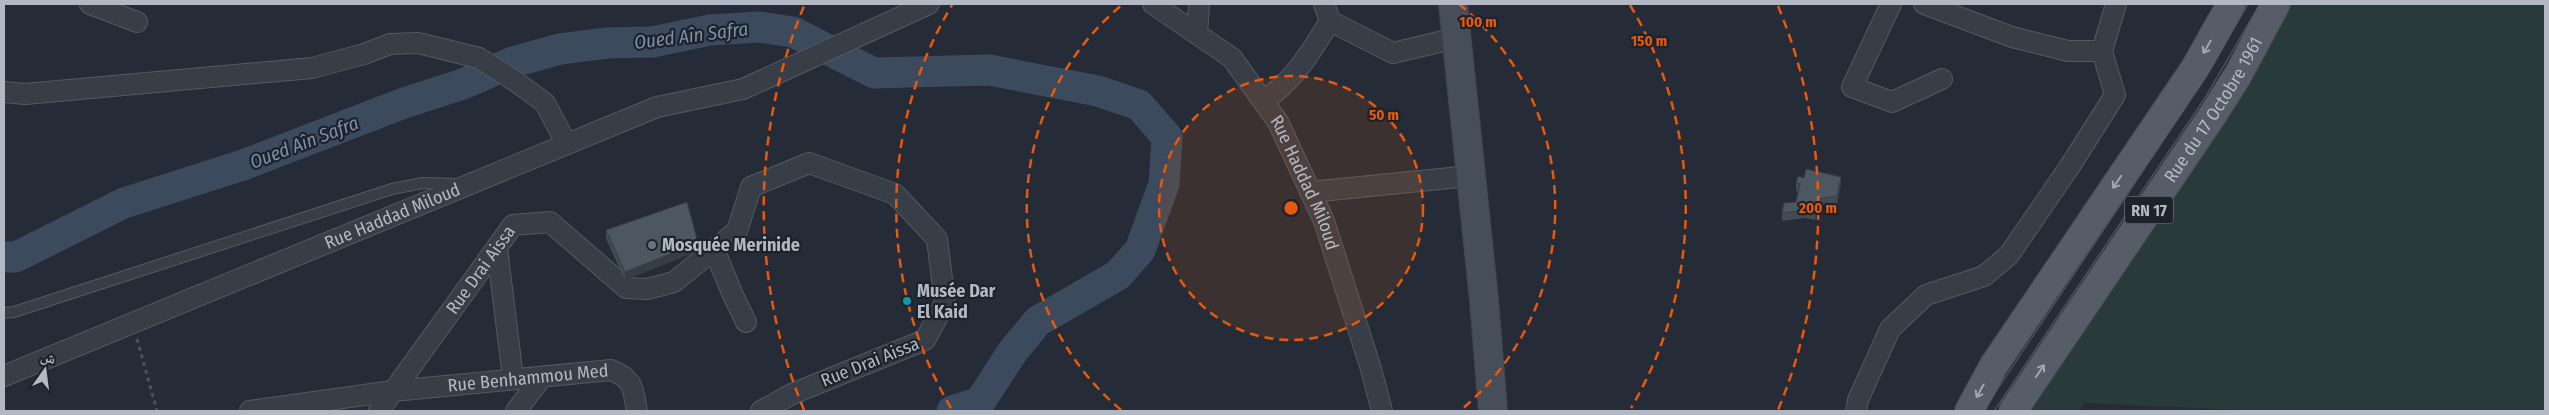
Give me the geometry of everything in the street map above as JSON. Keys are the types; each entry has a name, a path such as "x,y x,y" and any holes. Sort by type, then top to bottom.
{"main road":[{"path":"1453,4 1493,411"},
{"name":"RN 17","path":"1969,411 1994,365 2195,68 2231,4"},
{"name":"Rue du 17 Octobre 1961","path":"2013,411 2214,113 2238,74 2276,4"}],"street":[{"path":"90,4 137,22"},
{"name":"Rue Haddad Miloud","path":"4,376 466,184 657,107 743,89 930,4"},
{"name":"Rue Haddad Miloud","path":"1153,4 1232,58 1278,122 1324,221 1371,369 1382,411"},
{"path":"1197,34 1199,4"},
{"path":"1891,4 1852,87 1892,102 1942,79"},
{"path":"1924,4 1947,7 2012,37 2068,51 2102,51"},
{"path":"1856,411 1858,400 1890,329 1926,295 1984,276 2009,255 2070,166 2115,95 2102,51 2116,4"},
{"path":"1263,101 1282,89 1309,57 1327,12 1392,53 1456,38"},
{"path":"4,92 25,94 312,68 364,54 390,44 418,43 479,58 515,81 545,103 566,143"},
{"name":"Rue Drai Aissa","path":"380,411 513,225 550,222 626,288 647,289 674,282 736,231 751,187 809,163 894,194 937,240 945,303 925,340 792,394 761,411"},
{"path":"1310,192 1470,176"},
{"path":"497,248 513,378"},
{"path":"714,249 746,322"},
{"name":"Rue Benhammou Med","path":"250,411 393,391 611,370 623,375 632,385 637,411"},
{"path":"516,411 542,376"}],"lane":[{"path":"4,313 14,312 392,189 423,183 466,184"}],"path":[{"path":"133,324 157,411"}],"shaded area":[{"path":"2291,4 2545,4 2545,411 2262,411 2084,403 2079,411 2032,411 2118,277 2221,128 2257,70"}],"building":[{"path":"1806,169 1841,177 1837,196 1818,199 1815,212 1806,210 1782,213 1784,203 1796,202 1800,184 1796,183 1798,176 1804,178"},
{"name":"Mosquée Merinide","path":"687,202 698,243 625,272 606,230"}],"waterway":[{"name":"Oued Aîn Safra","path":"4,257 16,257 124,203 243,165 404,103 463,84 513,62 560,49 607,43 652,42 710,30 759,27 793,32 874,73 989,70 1098,91 1139,105 1167,137 1164,184 1140,250 1118,275 1038,321 1013,351 980,402 952,411"}],"tram line":[{"path":"1983,411 2212,67 2248,4"},
{"path":"1994,411 2206,96 2260,4"}],"place":[{"name":"Mosquée Merinide","path":"652,245"},
{"name":"Musée Dar El Kaid","path":"907,301"}]}
